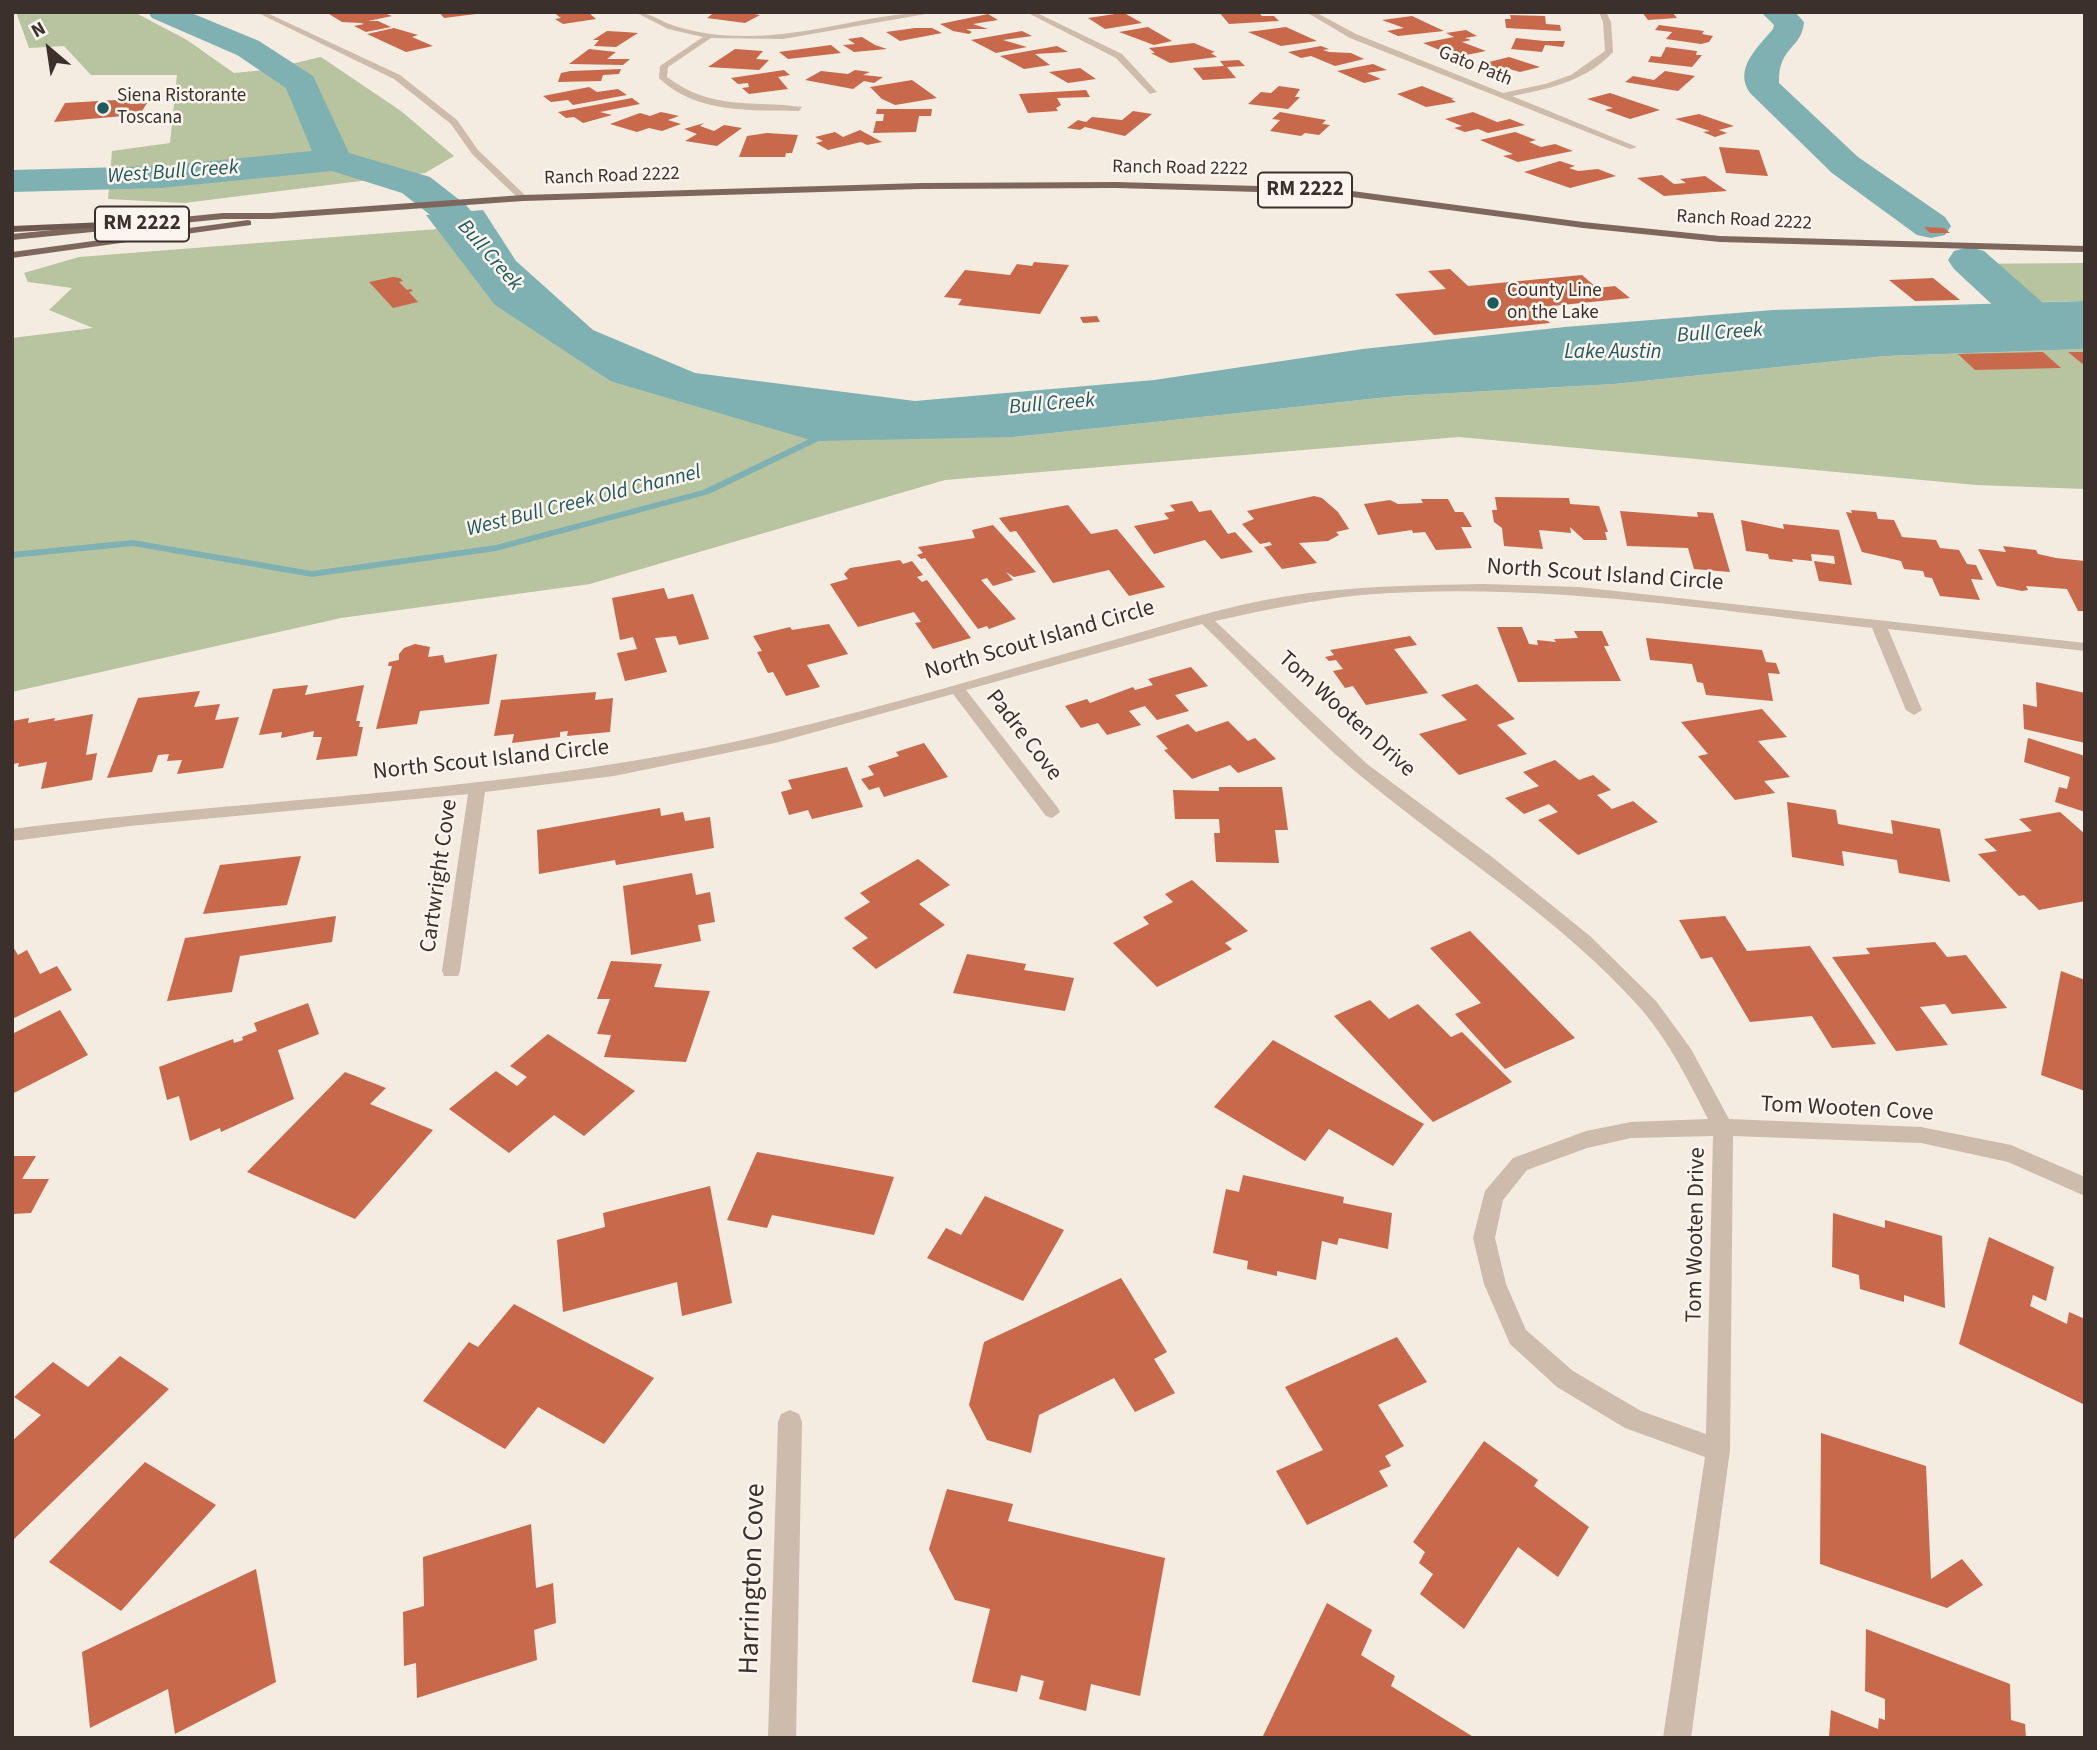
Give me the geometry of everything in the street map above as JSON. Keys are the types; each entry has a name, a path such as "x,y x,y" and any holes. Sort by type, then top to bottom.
{"highway":[{"path":"12,229 153,223"}],"main road":[{"name":"Ranch Road 2222","path":"12,237 223,216 271,216 523,198 921,186 1236,186 1330,191 1583,225 1720,239 2085,249"},
{"name":"Ranch Road 2222","path":"12,255 236,226 271,216"}],"street":[{"path":"259,12 397,77 454,122 475,152 523,198"},
{"path":"638,12 674,30 708,37 740,39 934,12"},
{"path":"1029,12 1119,56 1153,92"},
{"name":"Gato Path","path":"1309,12 1353,36 1633,147"},
{"path":"1503,95 1569,80 1594,68 1609,52 1607,22 1602,12"},
{"path":"708,37 664,66 663,78 677,91 711,103 799,109"},
{"name":"North Scout Island Circle","path":"12,835 130,820 477,788 614,771 775,738 1205,618 1279,601 1363,591 1484,588 1579,591 2085,647"},
{"name":"Tom Wooten Drive","path":"1205,618 1361,768 1486,861 1584,941 1648,1006 1684,1054 1723,1128 1718,1450 1677,1738"},
{"path":"1878,624 1914,710"},
{"name":"Padre Cove","path":"957,688 1052,811"},
{"name":"Cartwright Cove","path":"452,971 477,788"},
{"name":"Tom Wooten Cove","path":"1718,1450 1634,1420 1565,1380 1518,1337 1495,1284 1484,1238 1493,1197 1520,1164 1586,1140 1631,1130 1723,1128 1921,1135 2011,1153 2085,1186"},
{"name":"Harrington Cove","path":"782,1738 790,1422"}],"green space":[{"path":"16,12 134,12 187,40 234,73 265,70 321,57 401,111 454,156 425,173 184,203 108,199 112,151 170,143 177,75 91,75 64,46 29,48"},
{"path":"437,229 496,305 610,381 1014,437 1398,396 1614,384 1885,356 2085,349 2085,489 1976,485 1459,437 945,480 590,584 341,618 12,692 12,338 93,328 49,310 72,288 28,282 24,273 79,257"},
{"path":"2085,263 2085,301 1992,303 1955,264"}],"water":[{"name":"Lake Austin","path":"483,210 516,261 593,330 695,373 915,401 1154,380 1363,349 1565,327 1773,310 2085,301 2085,349 1885,356 1614,384 1398,396 1014,437 814,441 610,381 495,305 426,215"}],"building":[{"path":"439,12 476,12 476,14 444,18"},
{"path":"553,12 589,13 596,19 563,24 555,19 561,18"},
{"path":"715,12 760,15 745,23 707,18"},
{"path":"1219,12 1258,12 1262,16 1274,16 1279,21 1229,24"},
{"path":"1642,12 1672,12 1677,18 1648,20"},
{"path":"384,13 392,16 368,21 378,21 391,27 366,32 354,26 364,24 342,22 329,14"},
{"path":"988,14 998,20 973,24 988,29 966,29 972,32 969,34 953,31 940,24"},
{"path":"1126,14 1142,23 1105,29 1088,18"},
{"path":"1510,15 1545,16 1546,24 1560,25 1561,31 1506,28 1505,19 1511,19"},
{"path":"1412,16 1444,31 1398,36 1387,31 1404,28 1382,20"},
{"path":"1659,25 1704,31 1702,34 1713,36 1709,42 1701,44 1666,39 1672,32 1655,30"},
{"path":"1148,27 1172,41 1154,45 1119,32"},
{"path":"1286,27 1317,41 1281,46 1248,32"},
{"path":"394,28 418,35 412,37 433,46 406,52 367,34"},
{"path":"932,28 942,33 900,41 886,32"},
{"path":"1466,30 1477,36 1465,38 1471,40 1462,42 1486,51 1456,57 1423,43 1454,37 1446,33"},
{"path":"607,31 638,33 616,47 594,46 599,40 593,40"},
{"path":"1022,31 1032,36 1003,40 1027,47 996,53 971,40"},
{"path":"862,37 887,49 854,52 843,45 855,44 848,39"},
{"path":"1516,38 1565,41 1563,47 1545,45 1542,52 1511,49"},
{"path":"1194,43 1215,52 1211,53 1217,57 1170,63 1151,53 1155,53 1149,48"},
{"path":"831,45 841,53 788,59 779,52"},
{"path":"1057,46 1068,52 1035,54 1050,65 1024,69 1000,56"},
{"path":"1321,46 1329,49 1323,50 1329,52 1351,53 1364,59 1335,66 1311,56 1301,58 1288,52"},
{"path":"1666,47 1697,51 1696,55 1702,55 1692,67 1648,62 1651,56 1661,57"},
{"path":"589,49 616,52 607,59 630,59 623,65 569,64"},
{"path":"735,49 763,51 756,59 769,60 759,70 708,67"},
{"path":"1509,57 1540,67 1520,72 1506,68 1495,71 1477,65"},
{"path":"1239,60 1245,66 1227,67 1236,78 1203,80 1193,68 1224,66 1220,61"},
{"path":"1373,64 1387,70 1367,73 1381,79 1364,83 1337,71"},
{"path":"1080,68 1096,79 1068,83 1049,72"},
{"path":"621,69 619,74 603,75 601,81 558,82 561,73 570,71"},
{"path":"784,70 790,75 778,77 788,89 749,94 742,88 749,87 748,83 738,84 731,78"},
{"path":"855,70 870,72 863,75 883,77 874,83 864,81 853,89 805,80 821,71 848,74"},
{"path":"1665,71 1695,76 1678,91 1625,82 1633,76 1654,80"},
{"path":"912,80 937,98 895,105 882,99 870,87"},
{"path":"1279,86 1300,89 1295,97 1300,97 1288,109 1248,104 1261,92 1271,93"},
{"path":"1422,86 1456,102 1426,107 1397,94"},
{"path":"589,87 597,92 618,89 627,95 573,105 568,100 551,102 543,96"},
{"path":"1086,90 1090,97 1057,98 1061,105 1056,108 1058,111 1028,113 1019,94"},
{"path":"1610,93 1660,110 1630,119 1605,110 1613,108 1587,99"},
{"path":"632,98 640,104 600,112 612,115 583,123 574,117 566,118 558,112"},
{"name":"Siena Ristorante Toscana","path":"133,99 130,104 147,103 142,111 128,112 124,116 54,122 65,103"},
{"path":"877,109 932,109 931,116 919,116 916,132 873,133 876,121 883,121 884,114 876,114"},
{"path":"1133,111 1152,114 1125,136 1085,127 1080,130 1067,128 1078,120 1086,122 1092,117 1122,120"},
{"path":"661,112 679,116 668,120 681,124 662,131 649,128 637,132 610,124 640,113 650,116"},
{"path":"1280,112 1326,120 1322,124 1330,125 1319,135 1305,133 1301,136 1270,131 1280,120 1272,119"},
{"path":"1473,112 1497,122 1510,119 1525,125 1488,133 1478,129 1465,132 1454,128 1462,126 1445,119"},
{"path":"1699,114 1734,126 1719,130 1727,133 1715,137 1703,132 1710,131 1675,119"},
{"path":"704,123 700,126 714,131 724,125 742,128 717,146 685,141 697,134 684,129"},
{"path":"860,130 882,142 867,145 861,142 828,150 816,143 823,141 815,137 835,132 843,137"},
{"path":"1515,132 1536,140 1529,142 1541,147 1555,144 1573,151 1518,162 1503,156 1513,154 1480,140"},
{"path":"767,133 798,135 792,153 786,153 785,157 739,157 747,136"},
{"path":"1719,147 1759,150 1768,176 1726,173"},
{"path":"1560,161 1575,166 1569,168 1578,171 1598,169 1616,176 1570,188 1524,172"},
{"path":"1662,175 1674,184 1686,183 1680,179 1705,176 1727,191 1664,196 1637,178"},
{"path":"1924,227 1944,228 1950,233 1930,233"},
{"path":"1034,262 1069,265 1040,314 958,305 962,299 944,297 965,270 1010,275 1017,264 1032,266"},
{"name":"County Line on the Lake","path":"1450,269 1468,286 1582,275 1597,288 1615,286 1630,298 1533,308 1550,323 1434,335 1395,294 1446,289 1428,271"},
{"path":"400,278 403,281 399,282 407,290 413,291 409,292 418,302 393,308 369,282"},
{"path":"1933,278 1960,300 1915,301 1889,280"},
{"path":"1097,316 1100,322 1083,323 1080,317"},
{"path":"2043,352 2061,368 1975,370 1958,354"},
{"path":"2068,352 2085,352 2085,366"},
{"path":"1314,496 1322,498 1338,512 1349,529 1336,532 1339,535 1328,541 1299,543 1317,563 1282,569 1264,547 1272,545 1270,542 1260,544 1242,524 1254,519 1247,511"},
{"path":"1495,497 1569,498 1570,504 1599,506 1608,532 1605,532 1607,540 1584,540 1570,527 1571,533 1539,530 1543,549 1504,546 1502,528 1494,522 1492,510 1497,510"},
{"path":"1421,499 1448,499 1455,512 1463,512 1472,527 1461,527 1472,548 1436,550 1425,532 1413,533 1412,530 1378,535 1364,504 1390,500 1398,504 1423,503"},
{"path":"1192,501 1199,512 1211,510 1228,534 1235,532 1253,552 1221,559 1205,540 1154,554 1134,526 1169,519 1164,513 1175,511 1170,505"},
{"path":"1068,505 1091,534 1117,529 1165,587 1129,596 1109,570 1053,583 1016,531 1010,532 999,518"},
{"path":"1851,510 1876,512 1878,519 1894,520 1902,537 1936,540 1940,548 1959,550 1967,564 1976,565 1983,580 1971,579 1980,600 1940,596 1932,578 1925,577 1923,571 1904,569 1901,561 1862,552 1846,512 1852,513"},
{"path":"1620,511 1698,517 1697,512 1713,513 1730,572 1694,569 1688,548 1627,546"},
{"path":"1741,520 1784,529 1783,524 1839,530 1852,585 1819,581 1814,561 1835,564 1834,556 1811,554 1812,561 1792,559 1793,562 1769,559 1768,554 1746,551"},
{"path":"993,525 1036,572 1014,577 1006,572 1013,580 993,586 987,578 981,580 1016,619 989,629 987,626 978,629 925,558 921,559 917,555 923,553 918,547 975,538 972,530"},
{"path":"2003,546 2036,550 2038,554 2056,558 2085,561 2085,611 2078,611 2067,589 2026,586 2028,590 2022,591 1997,586 1978,549 2006,552"},
{"path":"900,560 903,564 912,561 923,575 917,577 922,582 927,580 971,638 933,649 915,623 921,622 914,612 858,627 830,584 848,579 844,574 850,568"},
{"path":"664,588 668,599 693,594 709,639 679,645 676,636 655,638 667,672 625,681 617,653 637,649 633,637 620,640 612,598"},
{"path":"829,624 848,654 807,665 820,687 786,696 773,672 768,673 757,652 762,651 753,636 790,627 792,630"},
{"path":"1497,627 1522,627 1529,644 1538,645 1537,640 1556,642 1554,639 1578,638 1574,631 1602,631 1609,646 1604,646 1621,681 1518,682"},
{"path":"1410,636 1417,645 1394,649 1428,693 1366,705 1353,686 1345,688 1333,671 1343,669 1336,660 1329,661 1325,657 1334,655 1330,650"},
{"path":"1646,638 1762,650 1766,662 1776,663 1780,674 1768,673 1773,701 1706,695 1703,683 1697,682 1692,664 1650,660"},
{"path":"415,644 430,647 428,657 443,655 445,663 497,654 489,704 420,711 417,724 376,729 392,666 388,666 389,662 399,660 399,654 404,648"},
{"path":"1191,667 1208,686 1175,695 1189,711 1157,720 1145,706 1129,711 1141,725 1107,735 1098,723 1081,728 1065,706 1087,699 1090,703 1133,687 1135,690 1153,685 1148,679"},
{"path":"2036,682 2085,693 2085,743 2024,729 2023,704 2037,707"},
{"path":"1477,684 1515,719 1497,725 1527,754 1459,775 1419,734 1467,720 1441,695"},
{"path":"308,685 305,695 364,685 356,721 360,721 359,727 363,727 357,756 316,760 322,737 313,737 314,731 281,738 282,732 259,735 273,689"},
{"path":"200,691 194,707 220,704 215,720 239,717 223,768 177,774 182,760 167,761 169,754 158,755 152,772 107,778 138,698"},
{"path":"596,692 595,700 613,698 610,732 567,736 568,731 560,732 560,737 512,743 514,734 494,736 501,700"},
{"path":"1762,709 1787,737 1758,741 1790,777 1764,781 1775,793 1735,800 1698,756 1708,754 1681,722"},
{"path":"93,714 86,755 97,753 92,780 41,789 47,762 18,767 19,763 12,764 12,721 29,718 28,723 55,718 54,721"},
{"path":"1228,721 1248,741 1255,738 1276,759 1238,773 1230,765 1192,779 1164,750 1168,749 1156,736 1188,724 1196,732"},
{"path":"2028,738 2085,756 2085,812 2055,802 2059,787 2067,789 2070,777 2024,762"},
{"path":"924,743 948,777 884,797 879,787 869,790 861,779 874,775 868,766 899,756 896,752"},
{"path":"1555,760 1579,780 1593,775 1611,790 1597,795 1612,809 1633,801 1658,822 1578,855 1538,820 1558,812 1549,804 1524,814 1505,798 1539,786 1523,772"},
{"path":"847,767 863,807 812,819 808,810 789,815 781,792 792,789 788,780"},
{"path":"1219,787 1282,787 1288,830 1275,830 1279,863 1216,862 1214,833 1220,833 1219,819 1175,819 1173,790 1219,791"},
{"path":"1787,802 1836,810 1838,824 1893,834 1891,820 1940,829 1950,882 1899,873 1897,860 1842,851 1844,866 1792,857"},
{"path":"660,808 661,816 683,812 685,821 710,817 714,848 616,865 615,860 539,874 537,830"},
{"path":"2060,812 2085,834 2085,901 2039,910 2024,895 2019,896 1978,854 1997,851 1984,839 2032,831 2019,819"},
{"path":"301,856 287,905 203,914 220,865"},
{"path":"918,859 950,885 919,904 945,925 876,969 852,948 868,938 844,918 870,902 860,893"},
{"path":"692,873 696,895 710,892 715,922 698,925 701,941 631,955 623,886"},
{"path":"1192,880 1248,931 1225,943 1232,949 1157,987 1113,943 1149,924 1143,917 1173,902 1165,894"},
{"path":"336,916 332,942 240,956 232,992 167,1001 185,938"},
{"path":"1725,916 1747,951 1810,946 1876,1044 1832,1048 1812,1016 1750,1022 1712,957 1701,959 1679,920"},
{"path":"1470,931 1575,1038 1505,1069 1455,1014 1481,1003 1430,948"},
{"path":"1935,942 1947,957 1966,955 2007,1008 1952,1014 1945,1004 1920,1007 1948,1045 1896,1051 1832,957 1870,954 1866,948"},
{"path":"12,945 18,955 27,950 40,974 57,966 72,990 12,1019"},
{"path":"967,954 1026,964 1024,970 1074,978 1065,1011 953,993"},
{"path":"611,961 662,964 654,987 710,991 686,1062 604,1057 611,1035 597,1034 610,999 597,999"},
{"path":"2061,971 2085,980 2085,1091 2041,1075"},
{"path":"1370,1000 1389,1019 1418,1004 1451,1037 1462,1032 1512,1082 1433,1122 1334,1016"},
{"path":"308,1003 319,1034 278,1050 294,1099 221,1132 220,1128 190,1141 179,1096 167,1100 159,1067 233,1039 234,1043 243,1040 242,1037 257,1031 254,1023"},
{"path":"60,1010 88,1055 12,1094 12,1034"},
{"path":"548,1034 635,1091 584,1136 554,1115 509,1153 449,1109 496,1071 517,1086 527,1077 510,1066"},
{"path":"1273,1040 1424,1124 1393,1166 1329,1129 1305,1161 1214,1107"},
{"path":"345,1072 386,1088 370,1104 433,1130 355,1219 247,1172"},
{"path":"757,1152 894,1177 874,1235 772,1215 767,1228 727,1220"},
{"path":"12,1156 36,1156 22,1179 49,1179 31,1213 12,1214"},
{"path":"1243,1175 1344,1197 1343,1203 1392,1213 1388,1249 1339,1238 1337,1245 1322,1241 1316,1280 1277,1271 1277,1276 1247,1269 1248,1261 1213,1253 1226,1189 1239,1192"},
{"path":"710,1186 732,1303 682,1316 677,1282 563,1312 557,1240 605,1227 603,1213"},
{"path":"985,1196 1064,1230 1023,1301 927,1258 946,1228 961,1235"},
{"path":"1833,1213 1885,1228 1885,1220 1942,1236 1945,1308 1904,1295 1904,1302 1860,1289 1859,1275 1832,1267"},
{"path":"1989,1237 2054,1267 2046,1301 2033,1295 2030,1306 2067,1324 2069,1312 2085,1319 2085,1405 1959,1344"},
{"path":"1121,1278 1167,1352 1154,1359 1175,1393 1135,1412 1114,1378 1039,1415 1031,1453 987,1440 969,1405 984,1342"},
{"path":"514,1304 654,1378 604,1444 538,1407 505,1449 423,1401 469,1342 478,1347"},
{"path":"1397,1337 1427,1382 1378,1405 1404,1446 1385,1456 1391,1466 1379,1471 1388,1486 1307,1525 1276,1471 1323,1450 1285,1387"},
{"path":"120,1356 169,1389 12,1541 12,1441 41,1415 14,1397 53,1362 88,1387"},
{"path":"1821,1433 1926,1466 1931,1579 1962,1559 1983,1585 1947,1608 1820,1564"},
{"path":"1484,1441 1538,1480 1534,1486 1589,1527 1558,1577 1518,1547 1464,1629 1420,1594 1433,1574 1419,1563 1425,1552 1413,1542"},
{"path":"145,1462 216,1505 121,1611 49,1562"},
{"path":"947,1489 1013,1504 1008,1521 1165,1558 1140,1696 1091,1684 1086,1711 1039,1699 1044,1681 1021,1675 1017,1692 972,1682 990,1609 955,1600 929,1549"},
{"path":"531,1524 536,1588 553,1583 556,1623 534,1630 537,1660 417,1698 416,1663 404,1666 403,1612 424,1606 423,1557"},
{"path":"256,1569 276,1682 175,1734 168,1689 90,1728 82,1652"},
{"path":"1327,1603 1372,1630 1361,1655 1395,1676 1391,1686 1475,1738 1262,1738"},
{"path":"1866,1629 2010,1684 2011,1720 2025,1724 2026,1738 1829,1738 1831,1710 1878,1729 1879,1718 1885,1720 1885,1699 1865,1691"}],"waterway":[{"name":"Bull Creek","path":"163,12 248,48 301,83 334,160"},
{"path":"1776,12 1789,22 1788,31 1762,62 1762,86 1845,165 1931,226"},
{"name":"West Bull Creek","path":"12,181 161,177 334,160"},
{"name":"Bull Creek","path":"334,160 416,185 452,213 515,290"},
{"path":"1969,260 2043,327"},
{"name":"West Bull Creek Old Channel","path":"12,555 133,543 312,574 496,548 706,492 826,434"}],"place":[{"name":"Siena Ristorante Toscana","path":"103,108"},
{"name":"County Line on the Lake","path":"1493,303"}]}
